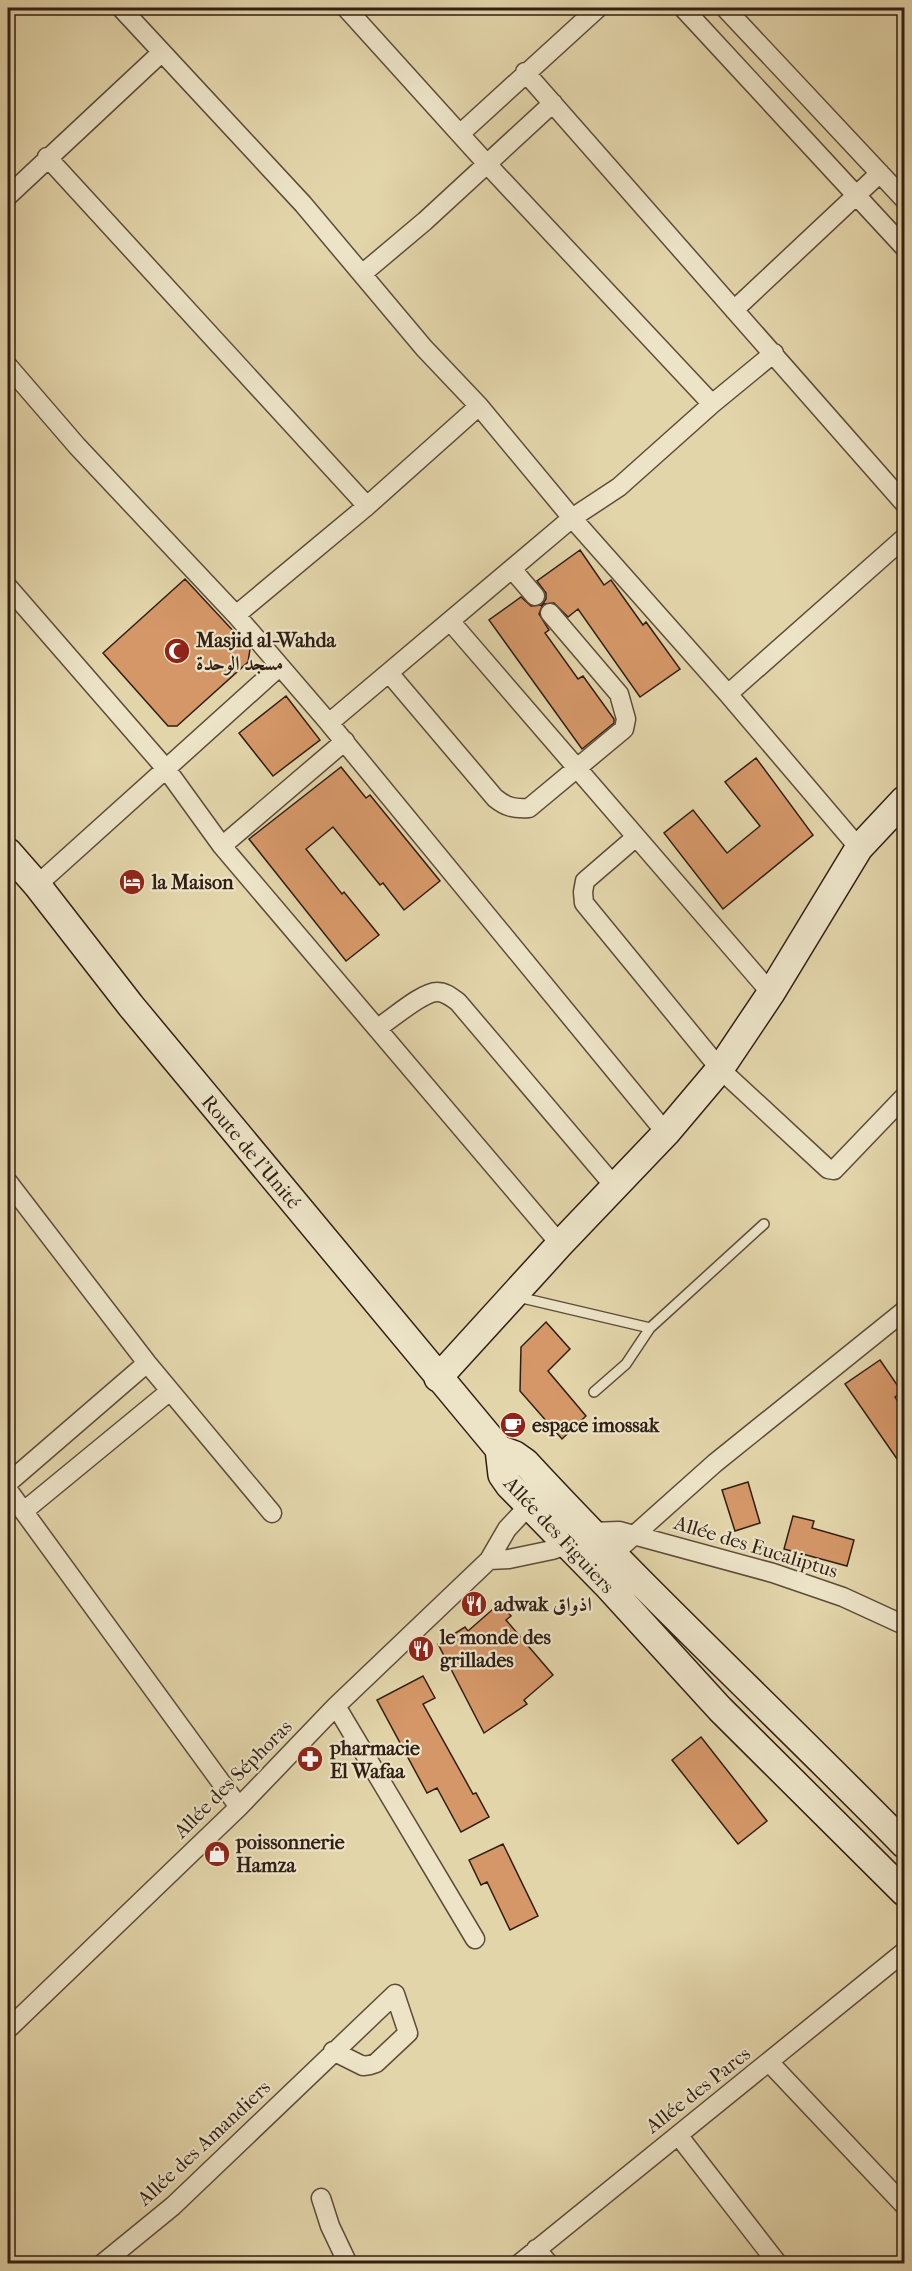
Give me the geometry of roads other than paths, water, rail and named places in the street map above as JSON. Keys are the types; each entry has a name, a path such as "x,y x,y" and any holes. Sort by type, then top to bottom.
{"street":[{"path":"121,8 303,204 424,348 479,406 572,518 728,694 859,848"},
{"path":"346,8 487,164 712,404"},
{"path":"460,133 598,8"},
{"path":"683,8 857,196 901,238"},
{"path":"725,8 904,199"},
{"path":"8,196 161,52"},
{"path":"525,72 904,503"},
{"path":"362,274 425,221 553,103"},
{"path":"47,157 367,506"},
{"path":"734,310 880,173"},
{"path":"329,723 572,518 619,487 712,404 774,353"},
{"path":"8,366 77,446 236,615 345,741 666,1133"},
{"path":"236,615 367,506 479,406"},
{"path":"728,694 904,538"},
{"path":"512,569 535,596"},
{"path":"8,587 167,770 222,846 379,1028 560,1244"},
{"path":"389,672 495,798 505,806 515,809 529,808 624,729 626,719 619,694 550,613"},
{"path":"450,621 771,993"},
{"path":"37,885 279,667"},
{"path":"222,846 345,741"},
{"path":"438,1378 560,1244 666,1133 720,1069 771,993 859,848 904,800"},
{"path":"636,837 585,881 584,903 720,1069 828,1169 834,1170 904,1097"},
{"name":"Route de l'Unité","path":"8,852 37,885 130,1006 499,1449"},
{"path":"379,1028 427,995 436,992 447,994 458,1002 615,1187"},
{"path":"8,1182 147,1363 272,1514"},
{"path":"612,1555 716,1463 904,1311"},
{"path":"8,1483 147,1363"},
{"path":"24,1511 170,1391"},
{"name":"Allée des Figuiers","path":"499,1449 521,1459 538,1496 579,1538 720,1709 904,1893"},
{"path":"8,1490 239,1807"},
{"name":"Allée des Séphoras","path":"8,2029 239,1807 336,1706 489,1560 507,1529 538,1496"},
{"name":"Allée des Eucaliptus","path":"579,1538 619,1531 636,1534 773,1573 843,1597 904,1625"},
{"path":"489,1560 510,1559 579,1538"},
{"name":"Allée des Figuiers","path":"579,1538 612,1555 726,1665 904,1844"},
{"path":"336,1706 475,1939"},
{"name":"Allée des Parcs","path":"519,2264 904,1952"},
{"name":"Allée des Amandiers","path":"102,2264 173,2206 333,2051"},
{"path":"769,2062 904,2205"},
{"path":"678,2135 778,2264"},
{"path":"321,2198 330,2226 348,2264"},
{"path":"536,2249 549,2264"}],"lane":[{"path":"594,1392 626,1364 650,1328 764,1224"},
{"path":"513,1296 650,1328"}],"place":[{"name":"Masjid al-Wahda مسجد الوحدة","path":"177,651"},
{"name":"la Maison","path":"132,882"},
{"name":"espace imossak","path":"513,1425"},
{"name":"adwak اذواق","path":"474,1604"},
{"name":"le monde des grillades","path":"421,1649"},
{"name":"pharmacie El Wafaa","path":"310,1759"},
{"name":"poissonnerie Hamza","path":"217,1854"}]}
